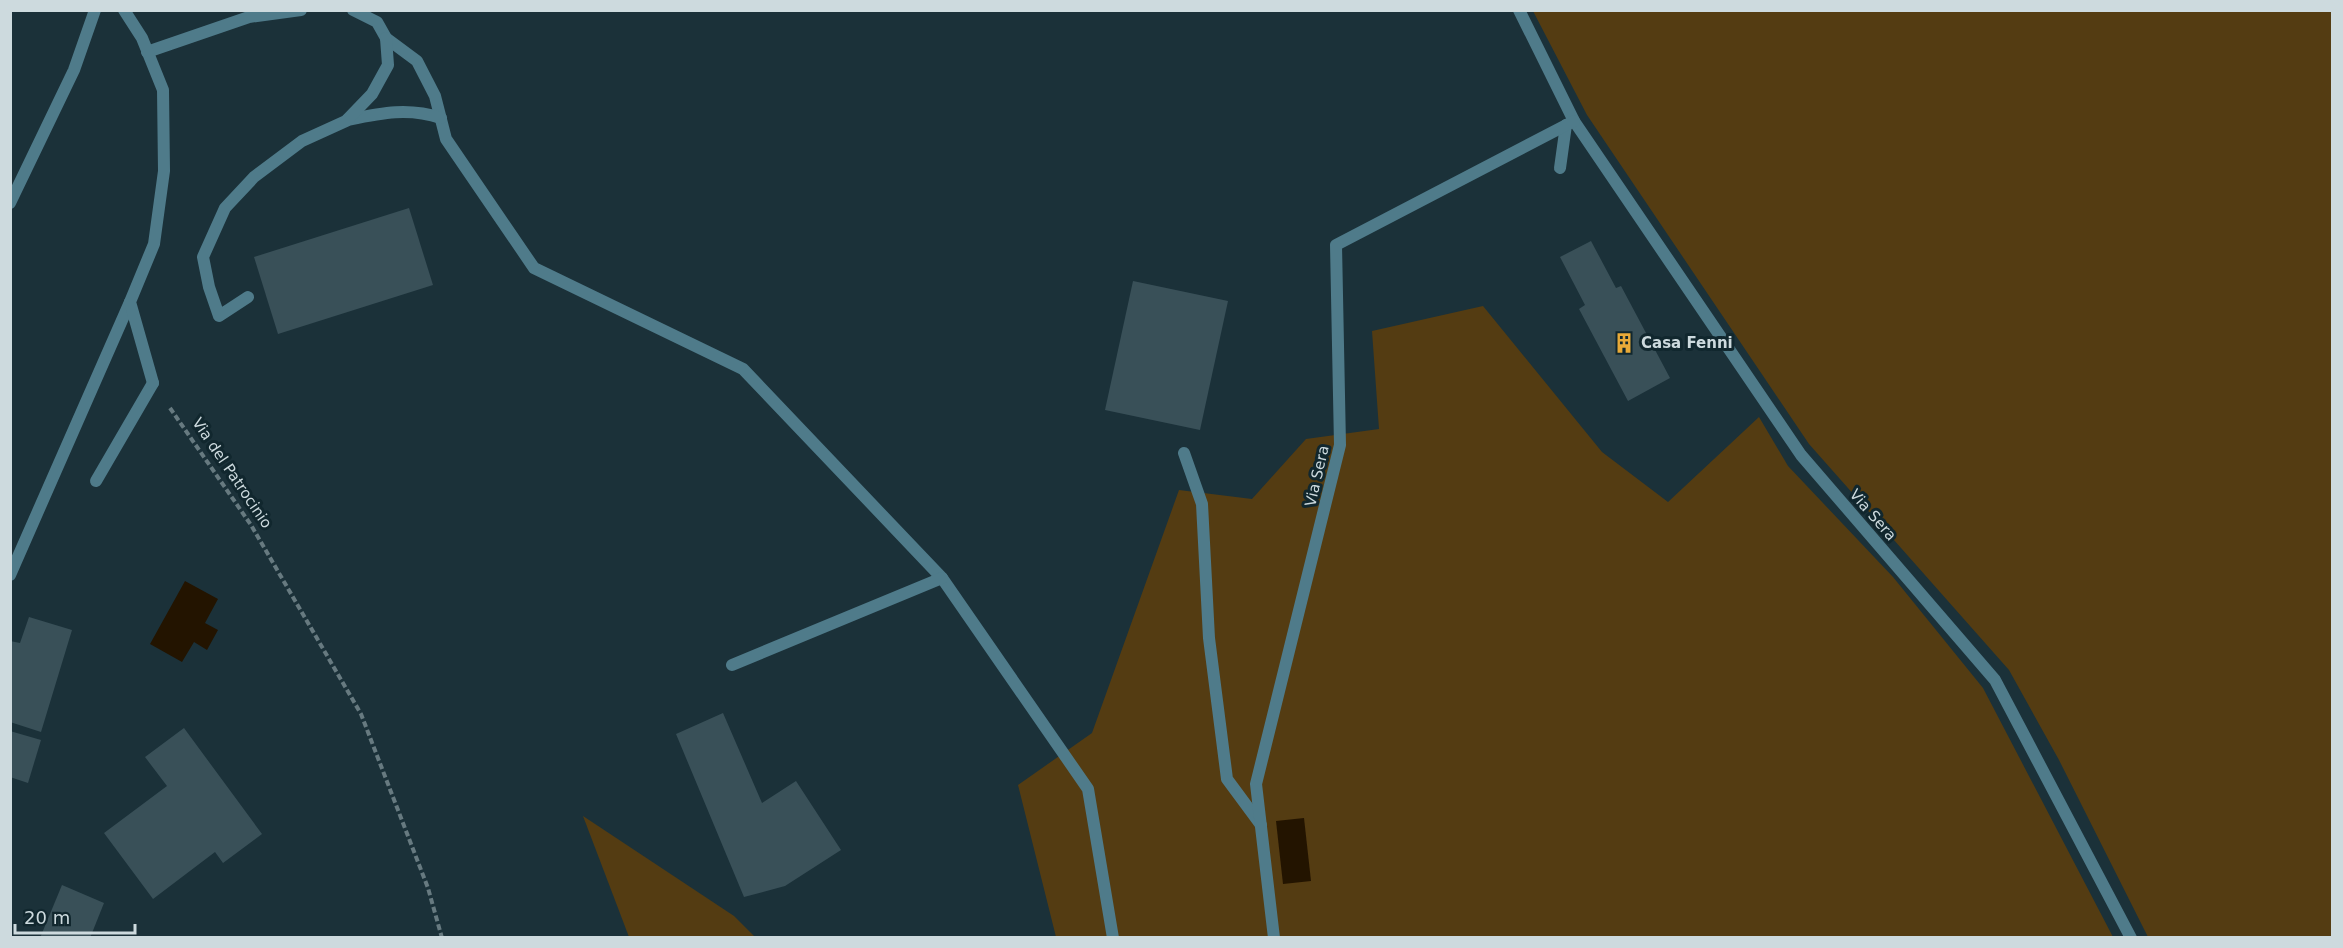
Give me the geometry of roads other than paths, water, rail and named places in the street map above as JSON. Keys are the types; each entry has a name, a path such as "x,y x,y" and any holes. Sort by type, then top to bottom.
{"street":[{"path":"10,203 74,70 95,10"},
{"path":"10,575 154,244 164,171 163,90 147,52 124,10"},
{"path":"147,52 249,17 301,10"},
{"path":"353,10 377,22 387,38 417,61 435,96 446,140 534,268 743,369 942,578 1088,789 1113,938"},
{"name":"Via Sera","path":"1519,10 1570,123 1801,455 1995,680 2132,938"},
{"path":"346,121 372,94 388,65 387,38"},
{"path":"248,297 219,316 209,287 203,257 225,208 254,177 302,141 346,121 391,111 420,111 441,118"},
{"path":"1560,168 1570,123"},
{"name":"Via Sera","path":"1274,938 1256,784 1340,445 1336,245 1570,123"},
{"path":"96,482 153,383 130,302"},
{"path":"1184,453 1202,504 1209,638 1227,779 1261,825"},
{"path":"732,665 942,578"}],"place":[{"name":"Casa Fenni","path":"1624,343"}]}
